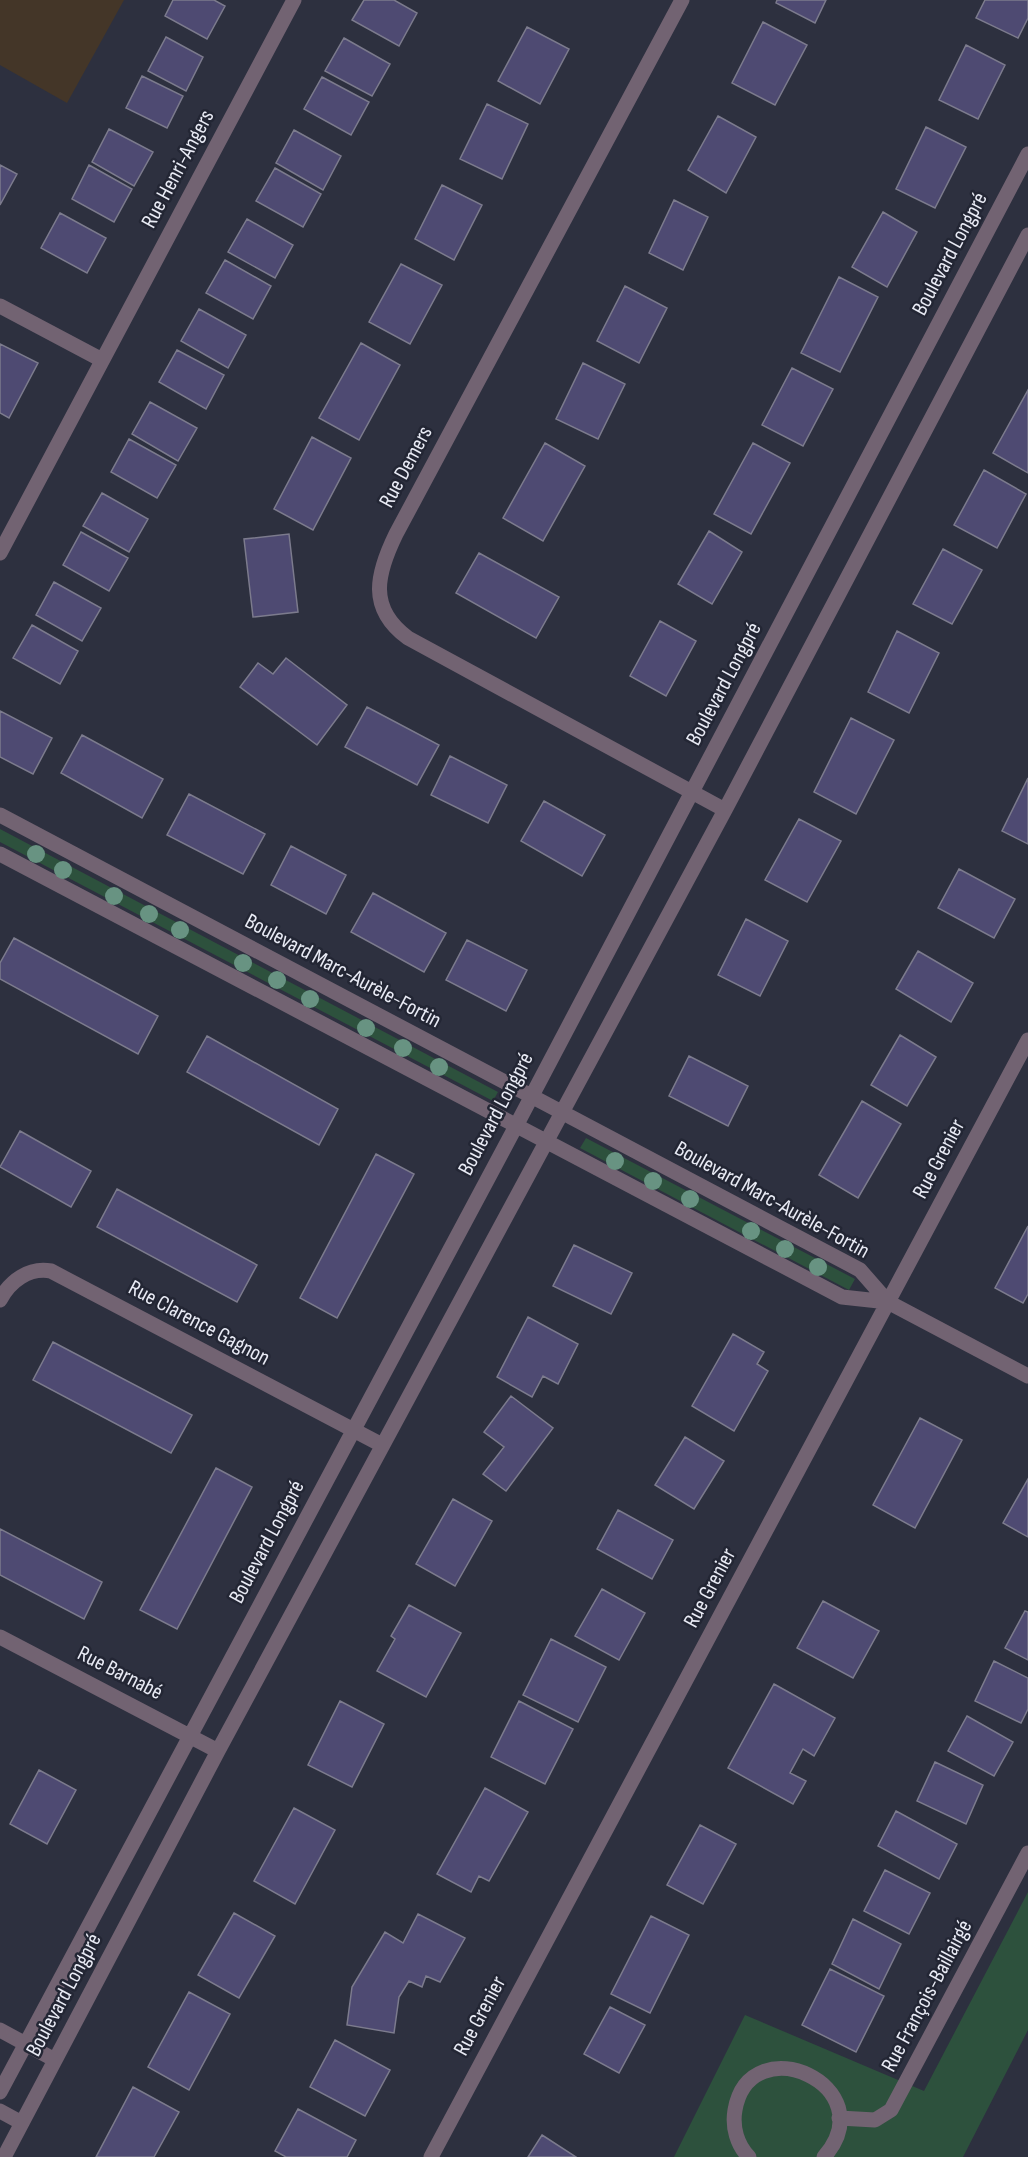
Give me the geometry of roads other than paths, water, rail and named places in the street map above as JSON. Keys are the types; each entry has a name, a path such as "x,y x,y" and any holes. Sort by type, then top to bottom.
{"street":[{"name":"Rue Henri-Angers","path":"0,553 294,0"},
{"name":"Rue Demers","path":"682,0 386,554 378,591 390,622 408,638 725,810"},
{"name":"Boulevard Longpré","path":"0,2092 516,1126 1028,154"},
{"name":"Boulevard Longpré","path":"4,2157 218,1751 725,810 1028,235"},
{"path":"0,306 102,360"},
{"name":"Boulevard Marc-Aurèle-Fortin","path":"0,815 860,1270 888,1302"},
{"path":"0,854 842,1296 888,1302 1028,1376"},
{"name":"Rue Grenier","path":"431,2157 1028,1040"},
{"name":"Rue Clarence Gagnon","path":"0,1300 11,1285 21,1277 32,1271 51,1272 382,1445"},
{"name":"Rue Barnabé","path":"0,1637 218,1751"},
{"name":"Rue François-Baillairgé","path":"839,2118 875,2120 891,2110 1028,1853"},
{"path":"0,2030 55,2060"},
{"path":"749,2157 737,2138 735,2110 747,2085 762,2073 790,2068 809,2073 830,2091 839,2118 836,2136 824,2157"},
{"path":"0,2111 22,2123"}]}
